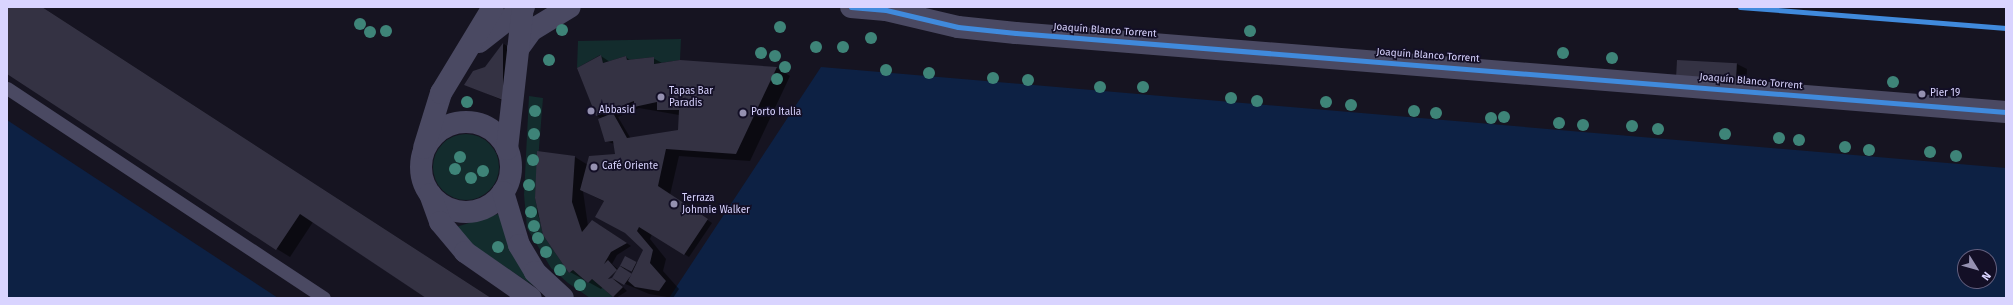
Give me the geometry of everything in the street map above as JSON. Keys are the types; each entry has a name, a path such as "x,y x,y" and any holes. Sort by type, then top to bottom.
{"street":[{"path":"493,7 458,62 430,122 422,157 422,175 440,222 465,252 531,298"},
{"path":"458,62 523,7"},
{"path":"430,194 453,210 467,212 494,202 503,192 511,164 507,149 523,7"},
{"path":"517,52 532,30 570,7"},
{"name":"Joaquín Blanco Torrent","path":"851,7 886,10 958,27 1016,33 2006,112"},
{"path":"422,157 436,133 462,122 489,128 507,149"},
{"path":"503,192 519,245 535,272 563,298"}],"lane":[{"path":"7,88 324,298"}],"green space":[{"path":"681,39 680,60 654,64 654,57 627,60 626,56 603,63 600,55 577,68 578,41"},
{"path":"529,96 543,98 535,198 543,235 569,273 573,270 588,283 592,279 614,298 590,298 568,283 551,268 527,228 524,195"},
{"path":"466,134 479,137 489,144 496,154 499,167 496,180 489,190 479,197 466,200 453,197 443,190 436,180 433,167 436,154 443,144 453,137"},
{"path":"498,214 537,288 462,238 456,227"}],"water":[{"path":"821,67 2006,168 2006,298 669,298"},
{"path":"7,120 278,298 7,298"}],"building":[{"path":"7,7 42,7 491,298 426,298 300,214 276,250 7,74"},
{"path":"503,43 503,100 464,85 473,71 485,67"},
{"path":"601,55 603,63 626,56 627,60 654,57 654,64 680,60 777,67 736,154 666,149 658,186 708,219 684,255 639,227 637,231 653,250 650,263 666,281 659,291 635,287 628,281 643,250 625,233 595,217 604,201 580,190 589,156 615,154 613,141 605,142 598,119 613,113 627,138 678,130 679,110 657,110 657,102 634,107 634,101 596,116 577,68"},
{"path":"1677,60 1737,63 1736,87 1676,84"},
{"path":"537,151 575,156 572,202 582,232 592,220 627,243 611,252 604,264 608,260 617,270 608,279 612,278 623,287 613,297 592,279 588,283 573,270 569,273 543,235 535,198"},
{"path":"625,256 637,262 632,272 620,266"},
{"path":"620,266 632,274 624,285 612,278"}],"cycle path":[{"path":"851,7 886,10 958,27 1016,33 2006,112"},
{"path":"1740,7 2006,28"}],"place":[{"name":"Pier 19","path":"1922,94"},
{"name":"Tapas Bar Paradis","path":"661,97"},
{"name":"Abbasid","path":"591,111"},
{"name":"Porto Italia","path":"743,113"},
{"name":"Café Oriente","path":"594,167"},
{"name":"Terraza Johnnie Walker","path":"674,204"}]}
